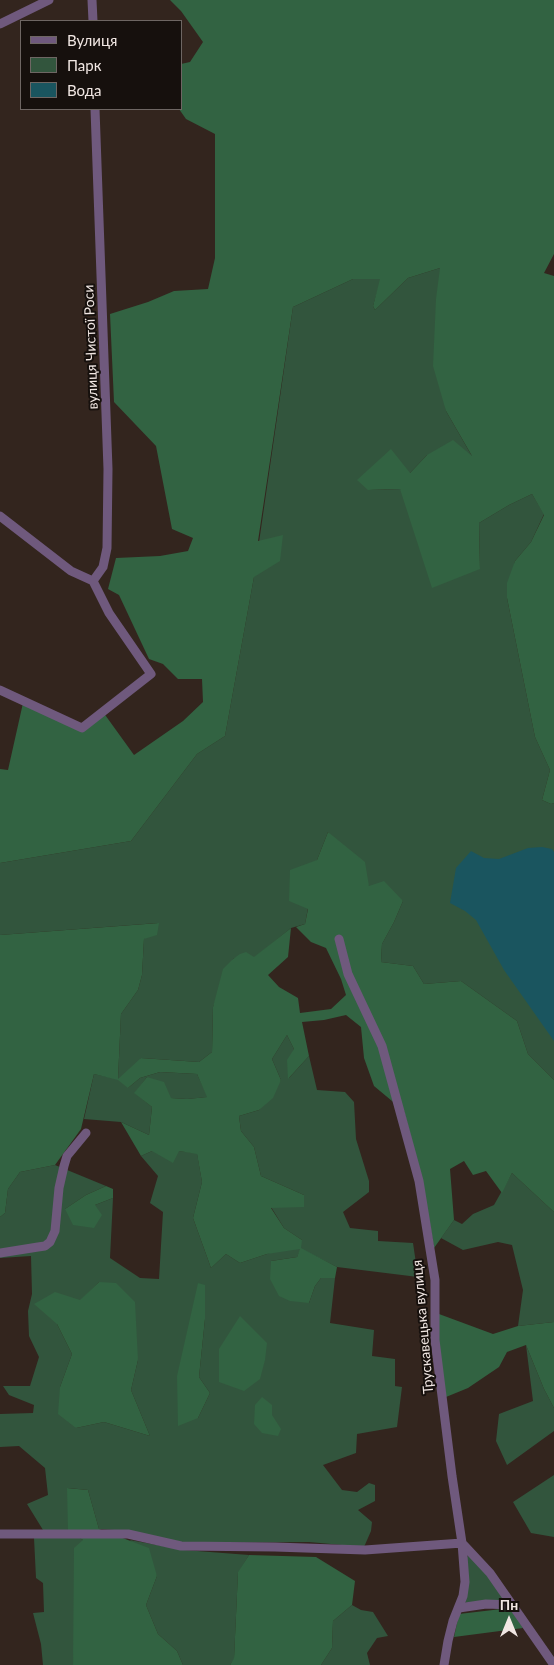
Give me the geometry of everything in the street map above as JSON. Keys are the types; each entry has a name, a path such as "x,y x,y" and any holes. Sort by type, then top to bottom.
{"street":[{"path":"0,24 49,0"},
{"path":"92,0 93,20"},
{"name":"вулиця Чистої Роси","path":"94,581 103,568 107,548 108,469 95,110"},
{"path":"0,516 71,571 94,581 109,613 151,674 82,728 0,690"},
{"name":"Трускавецька вулиця","path":"339,939 348,974 382,1046 419,1181 435,1280 435,1340 462,1543 465,1582 463,1596 453,1621 444,1665"},
{"path":"0,1253 45,1246 50,1242 55,1231 58,1188 67,1156 86,1133"},
{"path":"0,1534 128,1534 181,1546 365,1550 462,1543 490,1573 554,1664"},
{"path":"459,1608 486,1604 512,1605"}],"green space":[{"path":"170,0 554,0 554,254 544,273 554,276 554,803 551,804 542,800 550,770 535,737 507,598 507,583 515,561 531,542 544,515 532,494 479,523 480,569 432,588 400,489 368,490 357,480 391,449 410,473 427,455 453,440 472,456 446,411 433,366 436,299 440,268 408,278 375,310 373,306 380,279 353,279 293,307 258,541 283,535 280,561 254,577 225,736 197,754 131,841 0,863 0,769 8,770 23,703 82,728 103,712 134,755 183,721 203,702 202,679 178,679 163,664 149,659 119,595 108,589 116,558 160,556 188,551 193,538 172,529 156,446 114,402 110,314 148,302 174,291 208,289 215,258 215,134 186,119 180,110 182,110 182,64 190,62 203,42 181,11"},
{"path":"440,268 446,411 473,458 427,455 410,473 369,490 400,489 480,569 479,523 532,494 544,514 531,542 515,561 507,598 535,737 550,770 542,800 551,804 554,803 554,1080 528,1054 517,1021 461,981 424,984 413,966 381,962 382,944 403,901 369,886 328,832 317,860 305,924 291,928 254,958 246,953 233,959 213,1007 212,1052 199,1062 141,1058 128,1088 140,1078 160,1072 197,1074 208,1097 170,1098 147,1077 135,1093 152,1107 149,1135 121,1122 84,1119 94,1074 118,1079 121,1014 138,990 142,975 144,939 158,923 0,935 0,863 131,841 197,754 225,736 254,577 293,307 353,279 381,279 373,306 375,310 408,278"},
{"path":"328,832 365,862 369,886 384,881 403,901 382,944 381,962 413,966 424,984 461,981 517,1021 528,1054 554,1080 554,1212 512,1173 502,1193 486,1171 473,1175 464,1161 450,1169 454,1220 434,1248 422,1179 404,1111 374,1086 364,1058 361,1027 346,1015 302,1022 309,1056 288,1079 287,1060 294,1049 287,1035 272,1059 281,1080 273,1098 259,1110 239,1116 241,1131 254,1147 261,1176 304,1195 304,1207 271,1208 284,1228 302,1240 301,1248 337,1267 335,1278 321,1278 315,1286 309,1303 290,1301 279,1296 270,1279 271,1261 297,1257 300,1249 267,1254 240,1263 226,1254 211,1268 193,1218 202,1182 197,1154 179,1151 173,1163 152,1151 141,1156 121,1122 149,1135 152,1107 134,1093 147,1077 164,1082 171,1098 207,1097 197,1074 160,1072 140,1078 128,1088 118,1080 94,1074 81,1129 55,1165 20,1172 8,1189 5,1213 0,1217 0,935 159,923 157,935 144,939 142,975 138,990 121,1014 118,1079 141,1058 199,1062 212,1052 213,1007 223,969 240,954 246,952 254,957 291,928 288,957 268,975 279,987 298,998 300,1013 331,1009 346,995 341,979 326,948 311,942 296,927 305,924 308,909 289,901 290,870 317,860"},
{"path":"287,1035 294,1049 289,1078 309,1056 317,1090 345,1092 354,1102 356,1139 369,1181 369,1192 343,1212 350,1228 378,1231 378,1241 413,1243 418,1277 337,1267 301,1249 297,1257 271,1261 309,1303 315,1286 321,1278 335,1278 330,1323 374,1330 372,1356 395,1359 395,1386 402,1387 397,1427 357,1434 356,1453 323,1465 342,1490 357,1492 369,1483 375,1485 375,1501 358,1510 372,1522 371,1531 364,1547 309,1542 182,1543 129,1531 99,1529 88,1490 68,1488 68,1530 43,1530 27,1504 48,1495 45,1468 19,1446 0,1447 0,1414 33,1413 34,1405 9,1395 3,1386 30,1386 39,1357 29,1336 28,1311 32,1294 31,1256 0,1258 0,1217 5,1213 8,1189 20,1172 55,1165 106,1186 86,1195 65,1209 95,1205 113,1198 110,1258 140,1278 159,1279 163,1212 150,1203 158,1176 141,1156 152,1151 197,1153 202,1182 193,1218 211,1268 226,1254 240,1263 302,1240 284,1228 271,1207 304,1207 304,1195 261,1176 254,1147 241,1131 239,1116 259,1110 281,1080 272,1059","holes":["99,1282 138,1360 131,1390 150,1436 104,1422 76,1428 60,1387 72,1354 57,1324","198,1283 205,1319 199,1377 210,1393 198,1418"]},
{"path":"512,1173 554,1212 554,1322 518,1326 523,1290 512,1245 498,1242 463,1250 441,1238 454,1220 462,1224 473,1214 494,1205"},
{"path":"106,1186 113,1189 113,1198 95,1205 102,1215 94,1228 73,1225 65,1209 86,1195"},
{"path":"99,1282 116,1283 135,1302 138,1360 131,1390 150,1436 104,1422 76,1428 58,1414 60,1387 72,1354 57,1324 34,1304 55,1292 80,1300"},
{"path":"198,1283 205,1285 205,1319 199,1377 210,1393 198,1418 178,1426 177,1376"},
{"path":"439,1314 493,1334 518,1326 554,1322 554,1408 526,1345 507,1352 499,1367 468,1388 446,1397 439,1347"},
{"path":"240,1316 267,1343 260,1379 244,1391 219,1382 219,1349"},
{"path":"526,1345 554,1408 554,1431 507,1465 496,1441 499,1414 533,1401"},
{"path":"262,1397 272,1405 272,1415 281,1429 278,1436 262,1433 254,1424 255,1405"},
{"path":"554,1475 554,1537 531,1533 513,1502"},
{"path":"67,1488 88,1490 99,1529 149,1548 157,1576 146,1605 158,1634 177,1651 183,1665 73,1665 74,1548 83,1540 68,1530"},
{"path":"77,1536 83,1540 73,1665 43,1665 41,1644 33,1613 44,1612 43,1583 36,1578 34,1538"},
{"path":"130,1540 184,1550 249,1555 238,1573 234,1659 230,1665 183,1665 177,1651 158,1634 146,1605 157,1576"},
{"path":"249,1555 316,1557 355,1581 352,1605 333,1621 332,1648 321,1665 230,1665 234,1658 238,1572"},
{"path":"468,1555 475,1559 506,1601 468,1604 465,1602 466,1560"},
{"path":"352,1605 361,1610 373,1612 388,1636 377,1638 367,1653 370,1665 321,1665 332,1648 333,1621"},
{"path":"510,1608 523,1628 454,1637 459,1614"}],"water":[{"path":"542,847 552,849 554,852 554,1041 504,970 476,920 465,911 450,903 456,868 471,851 484,858 499,859 528,848"}]}
